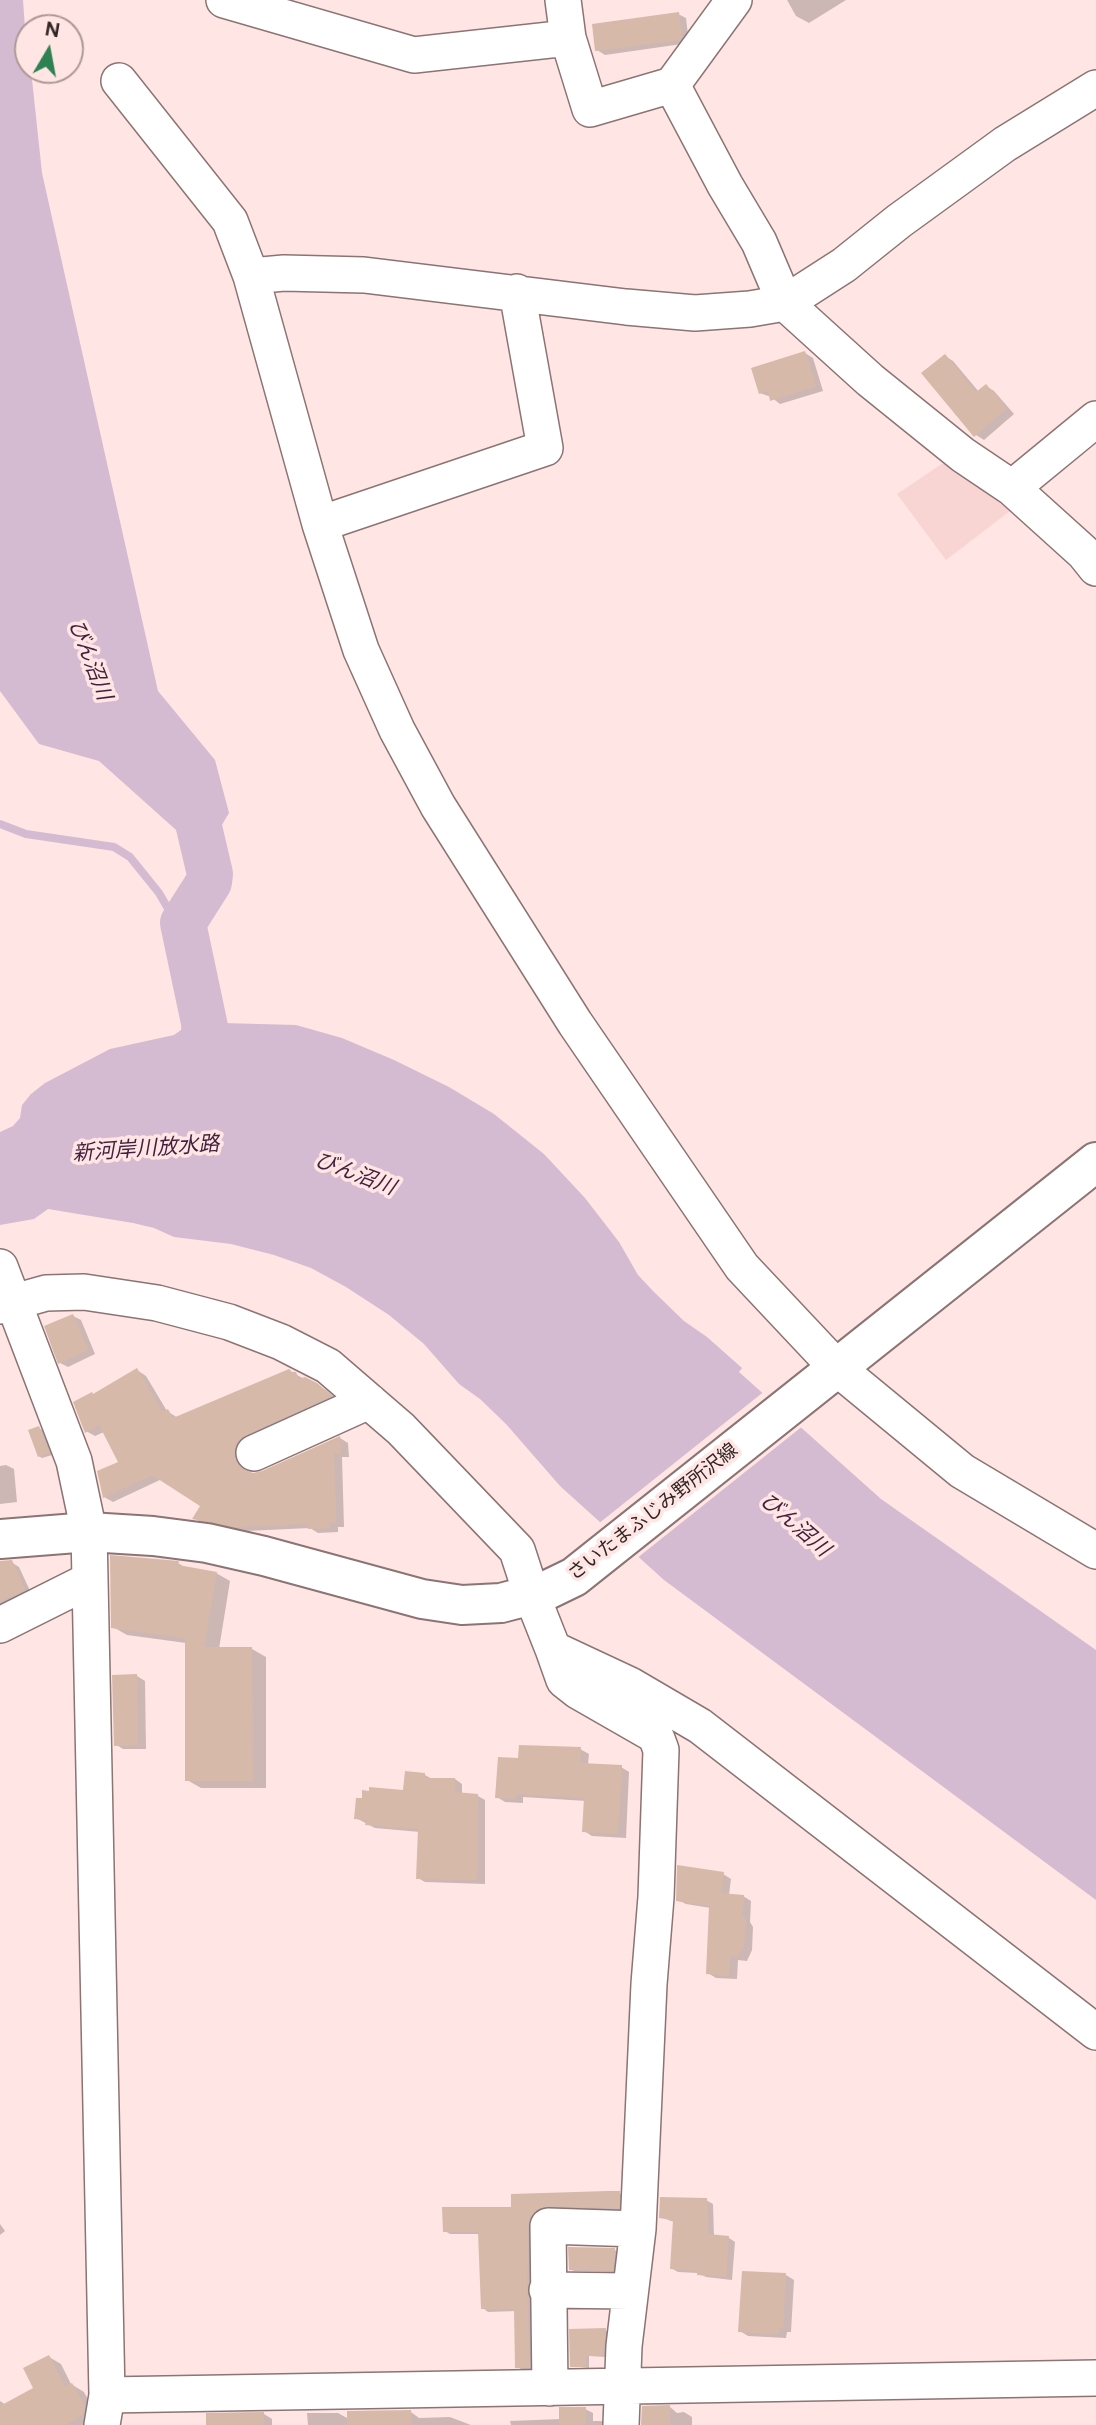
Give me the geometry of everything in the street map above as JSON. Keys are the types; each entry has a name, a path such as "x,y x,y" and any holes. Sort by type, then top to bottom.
{"main road":[{"name":"さいたまふじみ野所沢線","path":"0,1539 89,1532 153,1536 207,1543 264,1556 445,1603 483,1605 531,1596 574,1577 1096,1162"}],"street":[{"path":"224,0 414,55 568,38"},
{"path":"573,1 568,38 590,109 672,85 734,0"},
{"path":"119,81 230,221 251,276 320,524 361,650 397,730 438,806 575,1023 742,1267 832,1371 962,1471 1093,1540"},
{"path":"672,85 725,185 759,242 785,303 870,380 963,455 1012,488 1096,568"},
{"path":"251,276 284,273 364,275 695,313 785,303 844,265 899,221 1005,144 1096,88"},
{"path":"320,524 545,448 517,292"},
{"path":"1012,488 1096,419"},
{"path":"3,1286 46,1293 84,1293 157,1303 229,1322 281,1342 328,1366 401,1429 517,1550 531,1596 564,1680 657,1739 661,1750 656,1897 649,1984 639,2228 629,2291 621,2388 621,2425"},
{"path":"3,1286 74,1461 89,1532 105,2410 550,2388 1096,2378"},
{"path":"254,1453 369,1401"},
{"path":"0,1625 88,1581"},
{"path":"553,1649 590,1664 700,1726 1096,2032"},
{"path":"550,2388 548,2226 639,2228"},
{"path":"547,2290 629,2291"}],"shaded area":[{"path":"946,461 1010,511 946,560 897,494"}],"water":[{"path":"0,0 23,0 24,14 14,14 14,84 32,84 42,173 158,691 215,760 229,813 204,855 99,761 39,744 0,691"},
{"name":"新河岸川放水路","path":"196,965 204,1007 212,1006 222,1023 296,1025 342,1038 449,1087 494,1114 544,1154 585,1198 619,1242 638,1275 654,1292 684,1321 742,1368 739,1372 881,1499 1096,1650 1096,1900 664,1580 560,1486 506,1424 480,1399 459,1384 424,1344 389,1315 346,1287 311,1268 274,1255 231,1244 174,1237 133,1223 48,1209 34,1219 0,1225 0,1132 13,1126 20,1118 22,1105 45,1083 110,1049 174,1035 181,1030 184,1012 189,1010 184,968"}],"pier":[{"path":"766,1390 804,1425 636,1559 598,1524"}],"building":[{"path":"679,12 682,37 680,40 595,51 592,24"},
{"path":"805,351 816,386 770,401 768,391 759,394 751,368"},
{"path":"945,354 976,392 986,384 1007,408 974,437 921,373"},
{"path":"73,1314 88,1350 58,1364 44,1326"},
{"path":"137,1368 162,1412 168,1409 173,1418 289,1369 296,1372 299,1379 305,1377 317,1383 332,1396 246,1435 237,1442 234,1452 236,1462 242,1469 253,1473 340,1436 341,1453 334,1453 336,1522 330,1523 330,1528 308,1529 307,1524 235,1527 192,1519 200,1506 152,1475 103,1498 97,1471 118,1462 99,1425 85,1433 73,1402 92,1392 93,1394"},
{"path":"39,1426 50,1453 38,1457 28,1430"},
{"path":"110,1555 179,1561 178,1565 217,1572 204,1647 252,1647 253,1781 185,1781 185,1638 111,1628"},
{"path":"12,1560 25,1590 0,1602 0,1561"},
{"path":"137,1674 138,1745 114,1746 112,1675"},
{"path":"519,1745 581,1747 580,1763 622,1765 618,1834 582,1832 584,1798 516,1794 515,1799 495,1798 498,1757 518,1758"},
{"path":"405,1771 425,1773 425,1778 455,1778 455,1792 478,1794 477,1880 416,1879 418,1829 365,1825 366,1820 354,1819 356,1798 362,1798 362,1790 369,1791 369,1787 403,1790"},
{"path":"677,1865 724,1872 721,1893 744,1895 744,1945 738,1957 730,1956 729,1976 706,1974 709,1906 676,1901"},
{"path":"620,2191 619,2208 549,2206 538,2209 530,2217 527,2290 530,2368 515,2368 514,2309 481,2309 478,2232 443,2232 442,2207 511,2207 511,2194"},
{"path":"660,2197 707,2198 708,2234 729,2236 726,2277 697,2275 697,2271 670,2269 673,2220 659,2218"},
{"path":"568,2247 615,2248 613,2271 569,2270"},
{"path":"742,2271 786,2273 783,2328 779,2328 779,2334 738,2332"},
{"path":"606,2328 603,2356 586,2356 586,2367 570,2367 569,2329"},
{"path":"49,2355 65,2387 72,2383 85,2406 83,2415 66,2425 0,2425 0,2406 33,2388 23,2368"},
{"path":"670,2405 670,2425 641,2425 642,2406"},
{"path":"559,2407 586,2407 586,2425 559,2425"},
{"path":"411,2410 411,2425 347,2425 347,2411"},
{"path":"264,2412 264,2425 206,2425 206,2413"}],"waterway":[{"name":"びん沼川","path":"191,793 210,874 209,882 183,923 205,1027"},
{"path":"0,824 26,834 114,847 130,857 159,893 177,924 183,923"}]}
